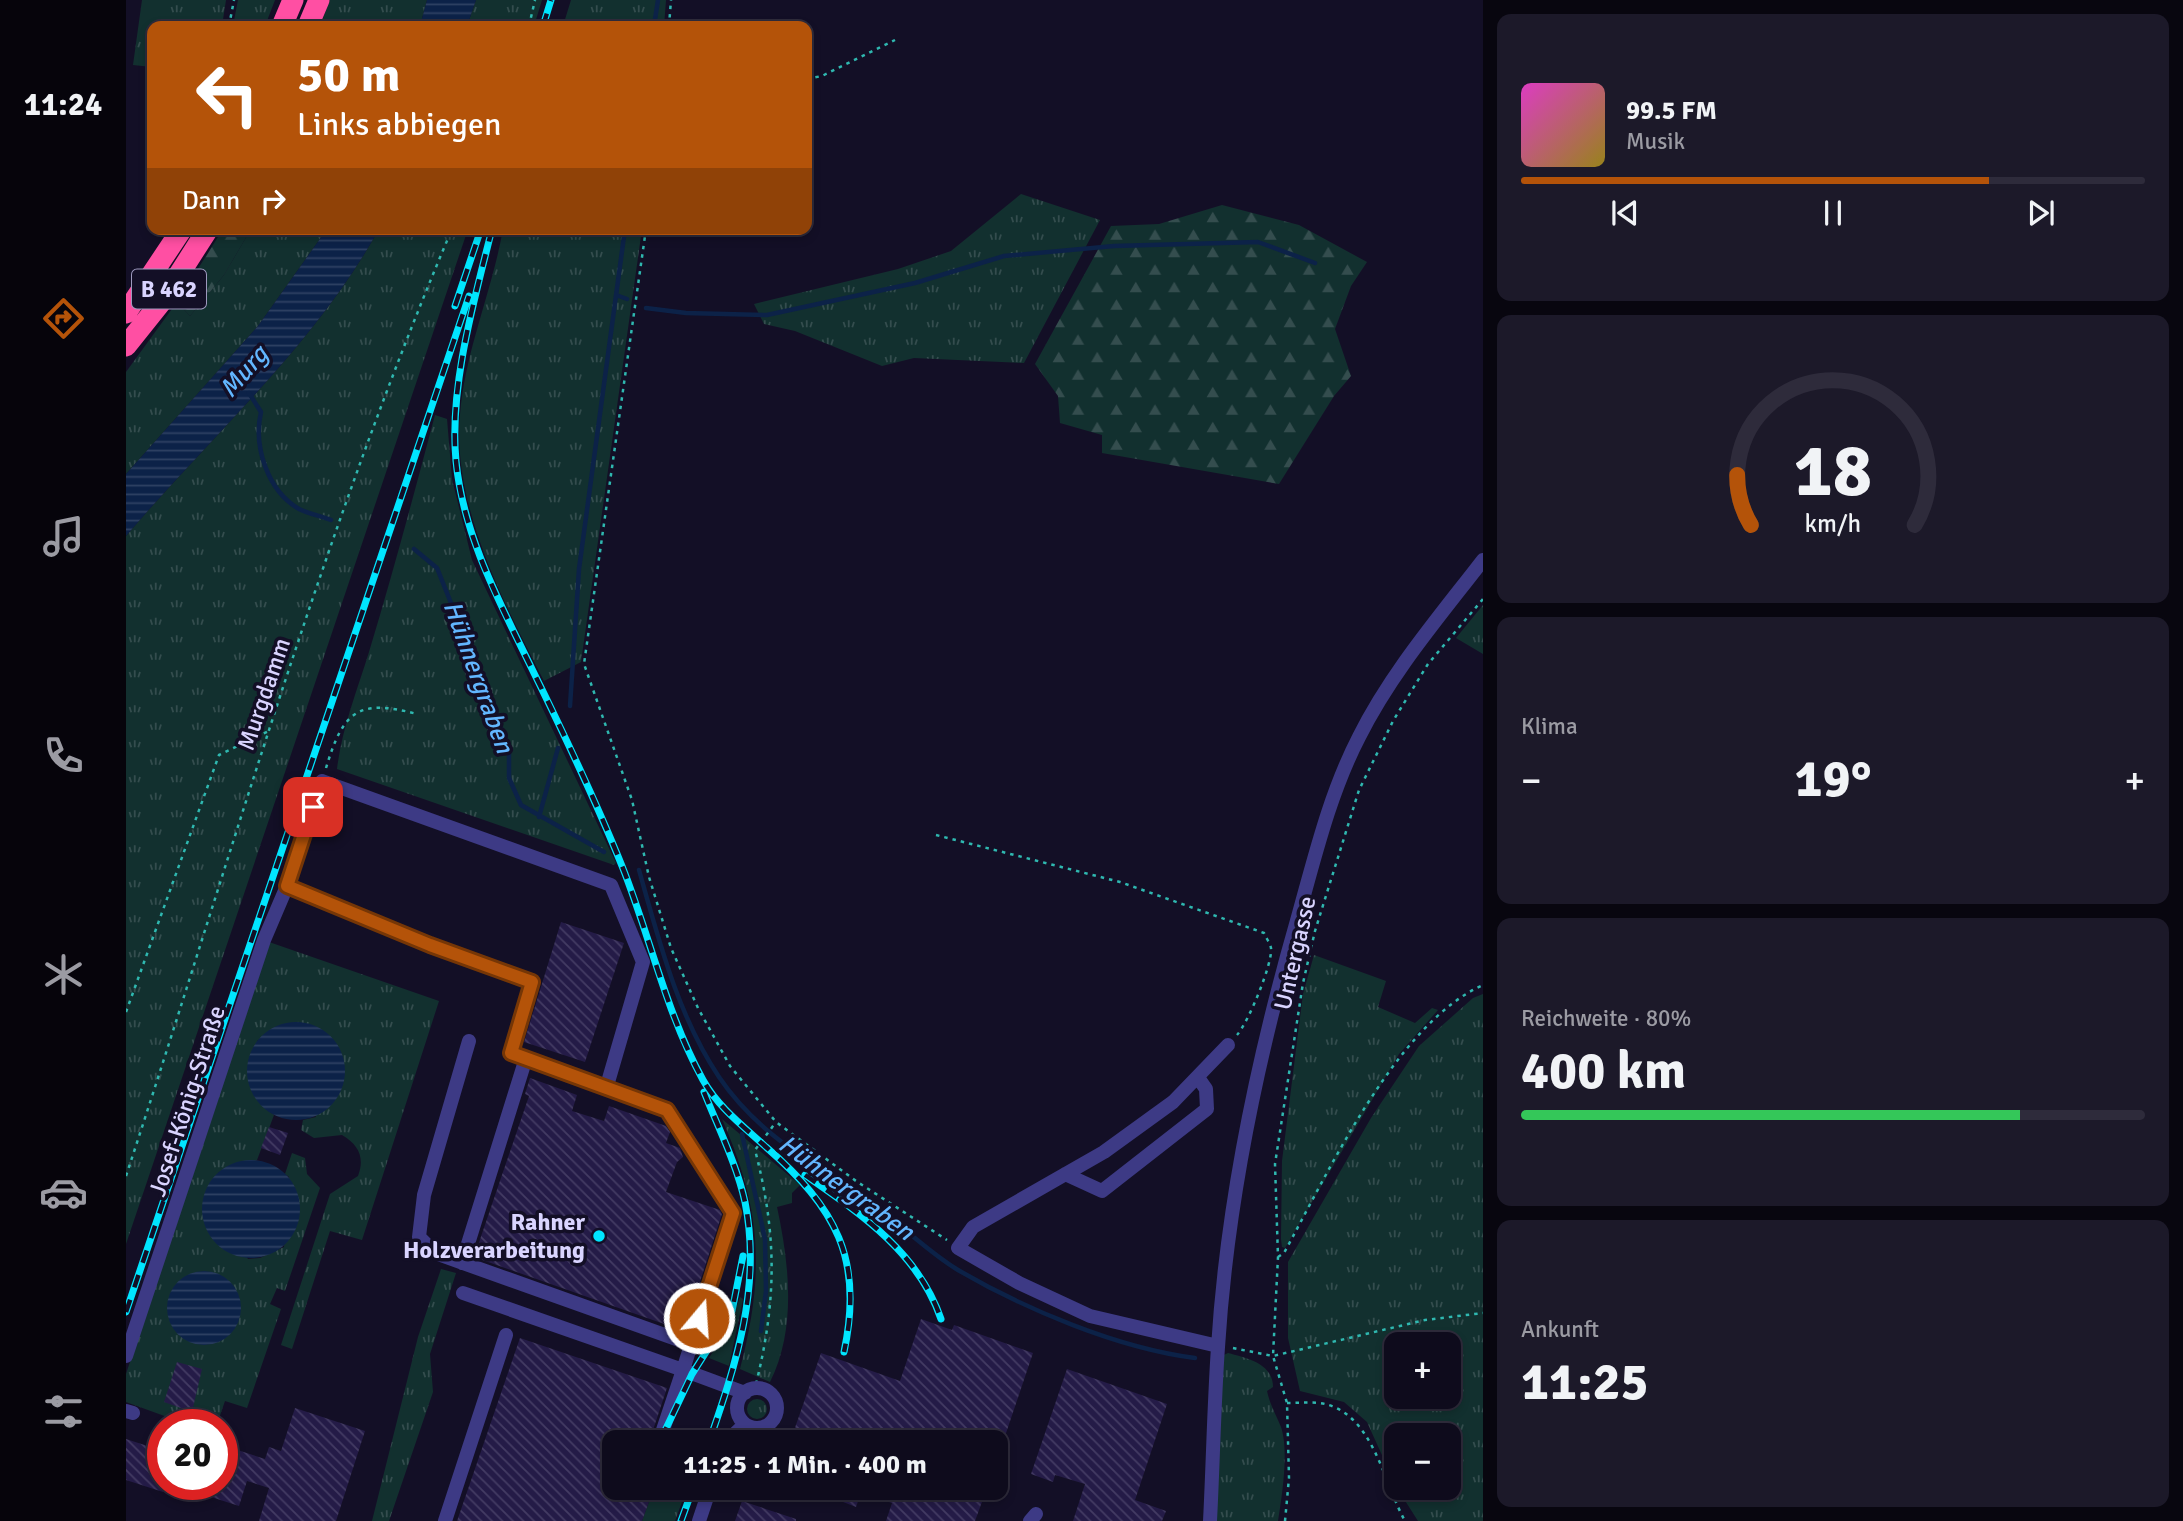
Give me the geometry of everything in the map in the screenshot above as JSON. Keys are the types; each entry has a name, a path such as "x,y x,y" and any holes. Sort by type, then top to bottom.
{"highway":[{"path":"284,21 293,0"},
{"path":"310,21 319,0"},
{"name":"B 462","path":"126,313 178,235"},
{"name":"B 462","path":"126,346 162,301 204,235"}],"street":[{"path":"1210,1521 1218,1346 1228,1245 1247,1130 1287,953 1338,783 1380,699 1483,560"},
{"path":"322,781 611,885 643,962 607,1089"},
{"name":"Josef-König-Straße","path":"126,1356 264,940 287,886 322,781"},
{"path":"287,886 430,945 532,982 511,1053 667,1110 733,1213 663,1430"},
{"path":"469,1041 424,1195 419,1237 435,1253 690,1344"},
{"path":"1218,1346 1090,1316 1019,1283 958,1248 973,1227 1104,1152 1173,1102 1199,1079 1228,1045"},
{"path":"462,1263 526,1058"},
{"path":"1065,1174 1102,1191 1207,1109 1206,1089 1199,1079"},
{"path":"463,1293 683,1370 750,1391 769,1393 775,1401 777,1411 773,1420 765,1427 745,1424"},
{"path":"444,1521 506,1335"},
{"path":"745,1424 738,1411 739,1401 750,1391"},
{"path":"739,1430 745,1424"},
{"path":"699,1521 706,1500"}],"path":[{"path":"230,21 234,0"},
{"path":"530,21 536,0"},
{"path":"669,21 671,0"},
{"path":"812,78 822,76 895,40"},
{"name":"Murgdamm","path":"126,1176 269,732 407,339 450,235"},
{"path":"645,235 584,664 632,800 649,877 671,948 698,1008 730,1066 776,1122 856,1181 958,1248"},
{"name":"Untergasse","path":"1287,1403 1273,1356 1278,1257 1275,1164 1294,1035 1315,930 1359,790 1393,721 1428,664 1483,599"},
{"path":"322,781 339,729 353,714 368,709 416,714"},
{"path":"126,1012 219,755 269,732"},
{"path":"936,835 1120,882 1264,933 1271,947 1261,983 1243,1029 1228,1045"},
{"path":"1278,1257 1284,1253 1334,1162 1400,1055 1431,1018 1460,997 1483,985"},
{"path":"750,1391 768,1336 774,1265 767,1201 755,1150 776,1122"},
{"path":"1218,1346 1273,1356 1425,1320 1483,1313"},
{"path":"1285,1521 1289,1478 1287,1403 1321,1403 1345,1414 1362,1429 1405,1521"}],"green space":[{"path":"142,0 226,0 223,21 147,21 147,66 133,65"},
{"path":"238,0 275,0 267,21 234,21"},
{"path":"330,0 427,0 421,21 322,21"},
{"path":"476,0 542,0 536,21 469,21"},
{"path":"571,0 666,0 664,21 565,21"},
{"path":"1021,194 1100,220 1024,363 914,358 882,366 795,331 764,324 754,304 898,269 951,251"},
{"path":"1222,205 1299,225 1367,262 1351,286 1335,329 1351,376 1334,396 1279,484 1102,453 1102,435 1060,423 1058,396 1035,364 1111,226 1159,224"},
{"path":"219,235 247,235 224,275 190,316 177,302"},
{"path":"247,235 323,235 258,326 126,474 126,372 177,302 190,316 224,275"},
{"path":"375,235 466,235 126,1244 126,536 293,351 353,271"},
{"path":"502,235 641,235 581,662 544,681 484,553 464,484 460,449 460,415 467,368"},
{"path":"435,415 447,419 452,479 472,560 616,863 614,865 337,769 346,724 386,593"},
{"path":"1483,605 1483,654 1456,638"},
{"path":"269,942 439,1001 362,1240 330,1231 292,1349 281,1345 330,1194 358,1176 361,1163 359,1152 353,1143 342,1135 314,1138 301,1130 303,1120 316,1117 277,1026 257,1041 267,1110 274,1115 257,1160 219,1172 205,1193 248,1259 260,1258 284,1247 289,1177 285,1174 292,1153 305,1158 307,1174 320,1188 285,1291 277,1288 270,1304 281,1309 247,1408 225,1401 222,1409 147,1410 126,1402 126,1374"},
{"path":"1314,955 1386,981 1378,1007 1415,1023 1432,1008 1438,1010 1399,1054 1285,1248 1282,1247 1281,1239 1282,1161 1303,994"},
{"path":"1483,994 1483,1521 1418,1521 1405,1500 1461,1500 1461,1423 1384,1423 1384,1460 1367,1422 1344,1402 1300,1391 1288,1338 1288,1262 1371,1118 1419,1046 1473,998"},
{"path":"722,1119 800,1185 792,1193 792,1203 777,1207 785,1250 788,1295 784,1340 770,1382 740,1369 753,1302 755,1242 745,1183"},
{"path":"441,1269 456,1273 430,1354 433,1392 389,1521 372,1521 418,1337"},
{"path":"740,1297 743,1299 729,1366 709,1358 731,1323"},
{"path":"1228,1353 1264,1367 1272,1379 1273,1387 1267,1391 1281,1427 1284,1448 1284,1474 1278,1521 1213,1521 1222,1356"},
{"path":"757,1399 764,1402 767,1409 764,1416 757,1419 750,1416 747,1409 750,1402"},
{"path":"650,1500 683,1500 675,1521 642,1521"}],"water":[{"path":"427,0 476,0 469,21 421,21"},
{"name":"Murg","path":"323,235 375,235 324,312 293,351 126,536 126,474 258,326"},
{"path":"296,1022 315,1026 331,1036 341,1052 345,1071 341,1090 331,1106 315,1116 296,1120 277,1116 261,1106 251,1090 247,1071 251,1052 261,1036 277,1026"},
{"path":"251,1160 270,1164 286,1174 296,1190 300,1209 296,1228 286,1244 270,1254 251,1258 232,1254 216,1244 206,1228 202,1209 206,1190 216,1174 232,1164"},
{"path":"204,1271 225,1277 235,1287 241,1308 235,1329 225,1339 204,1345 183,1339 173,1329 167,1308 173,1287 183,1277"}],"building":[{"path":"561,922 624,943 585,1062 524,1042"},
{"path":"530,1078 577,1095 572,1111 604,1121 609,1106 666,1126 670,1132 666,1143 680,1148 683,1157 677,1162 666,1192 720,1210 722,1214 684,1331 474,1257 529,1096 525,1094"},
{"path":"269,1127 288,1133 280,1155 261,1148"},
{"path":"921,1319 952,1330 954,1325 1033,1353 1007,1430 794,1430 821,1353 900,1381"},
{"path":"520,1338 667,1388 653,1430 602,1430 602,1500 650,1500 642,1521 457,1521"},
{"path":"177,1362 202,1369 193,1409 184,1409 164,1402"},
{"path":"1067,1369 1167,1404 1135,1500 1166,1511 1162,1521 1073,1521 1085,1484 1055,1475 1053,1482 1031,1474"},
{"path":"295,1408 365,1431 336,1521 259,1521 269,1488 247,1481 239,1506 220,1500 238,1500 238,1450 265,1459 269,1447 281,1451"},
{"path":"126,1439 147,1446 147,1487 126,1480"},
{"path":"838,1500 858,1500 856,1507"},
{"path":"883,1500 983,1500 975,1521 886,1521 892,1503"},
{"path":"742,1501 796,1519 796,1521 735,1521"}],"waterway":[{"path":"655,21 658,0"},
{"path":"570,706 579,569 624,235"},
{"path":"646,308 686,313 767,315 915,283 1004,256 1114,246 1258,242 1315,263"},
{"path":"616,295 627,299"},
{"name":"Hühnergraben","path":"249,393 261,412 261,453 271,480 288,501 299,509 331,520"},
{"name":"Hühnergraben","path":"414,549 437,568 509,748 509,778 521,805 604,852"},
{"path":"539,817 558,748"},
{"name":"Hühnergraben","path":"639,870 671,977 692,1029 719,1077 735,1098 770,1133 884,1213 947,1263 984,1285 1072,1325 1103,1336 1134,1346 1195,1358"},
{"path":"742,1134 765,1239 766,1291 761,1331"}],"railway":[{"path":"545,21 551,0"},
{"path":"455,306 479,235"},
{"path":"490,235 465,344 456,404 456,461 466,515 496,594 612,841 679,1028 703,1080 723,1108 811,1192 827,1214 839,1238 847,1262 850,1289 844,1352"},
{"path":"126,1312 469,296"},
{"path":"704,1092 742,1188 749,1233 750,1264 744,1324 713,1430"},
{"path":"805,1175 867,1220 903,1254 931,1295 941,1319"},
{"path":"665,1430 692,1374 732,1311 743,1256"},
{"path":"681,1521 689,1500"}],"place":[{"name":"Rahner Holzverarbeitung","path":"599,1236"}],"route":[{"path":"313,807 287,886 430,945 532,982 511,1053 667,1110 733,1213 699,1318"}]}
